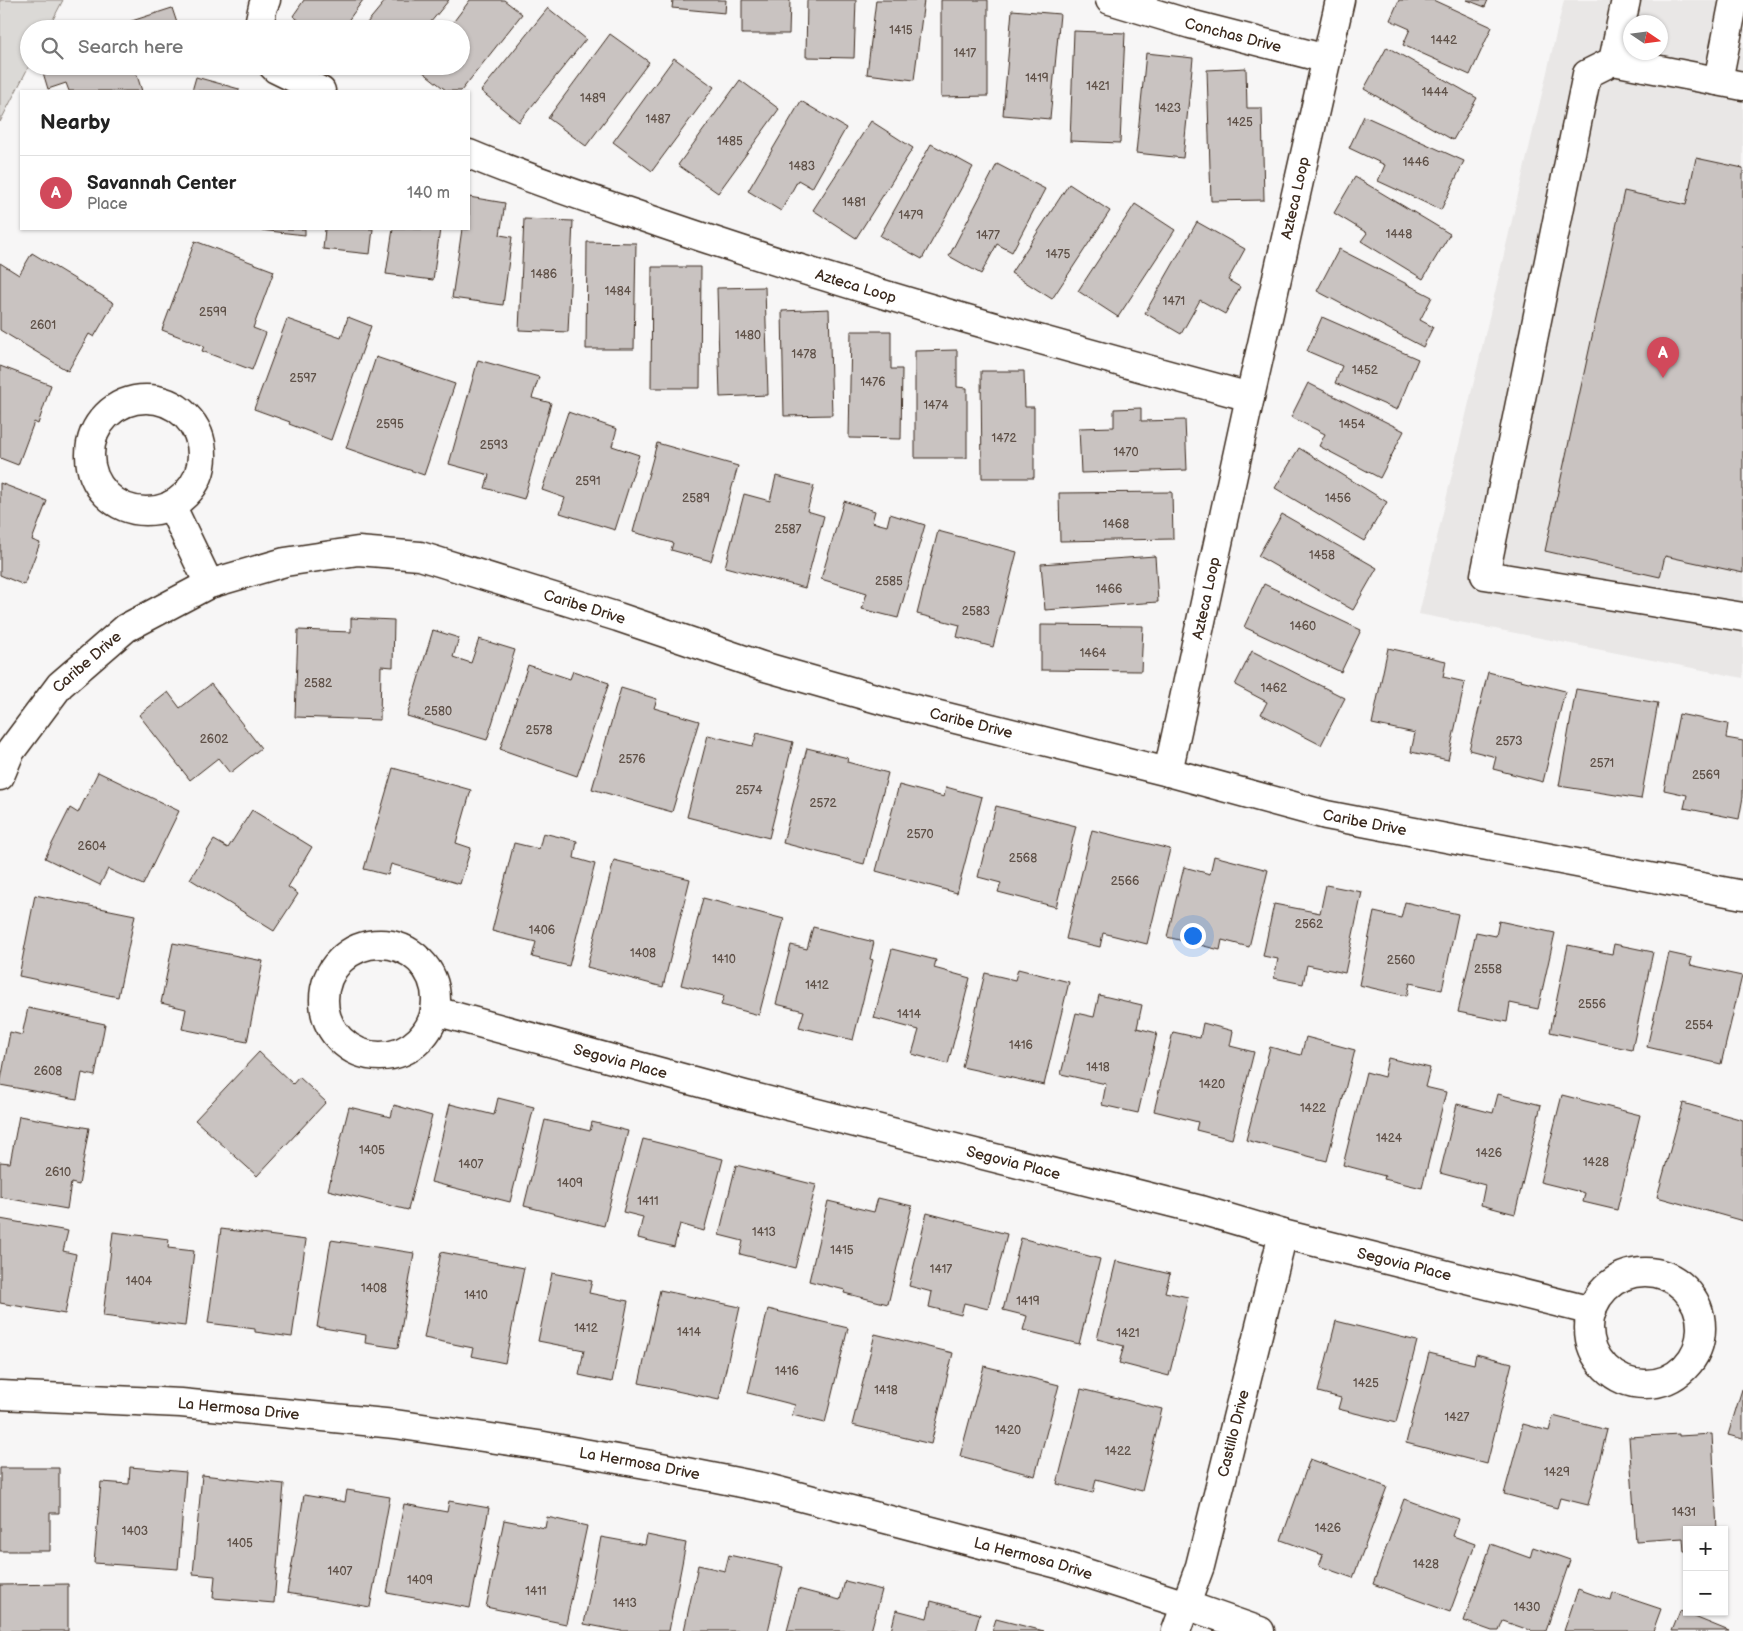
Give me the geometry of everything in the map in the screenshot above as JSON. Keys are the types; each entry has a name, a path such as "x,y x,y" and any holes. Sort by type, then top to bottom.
{"street":[{"path":"260,20 266,0"},
{"name":"Conchas Drive","path":"1110,0 1190,24 1327,59"},
{"name":"Azteca Loop","path":"1168,772 1250,397 1340,0"},
{"path":"1614,61 1626,0"},
{"path":"1734,0 1730,84 1614,61 1587,74 1485,575 1743,617"},
{"path":"286,75 319,90"},
{"name":"Azteca Loop","path":"470,154 607,205 733,248 854,286 1024,336 1250,397"},
{"path":"154,398 171,404 185,415 196,429 201,446 202,464 196,480 186,495 171,505 153,511 133,510 115,502 101,489 92,471 90,452 94,433 105,416 120,404 137,399 154,398"},
{"path":"171,505 209,584"},
{"name":"Caribe Drive","path":"0,776 10,752 60,685 126,628 209,584 285,562 358,551 420,556 618,617 762,666 899,705 1168,772 1326,815 1743,895"},
{"path":"374,943 392,944 408,951 422,961 432,976 436,994 435,1011 428,1029 416,1044 398,1054 379,1056 360,1052 343,1042 331,1027 325,1008 325,989 331,972 342,958 357,948 374,943"},
{"name":"Segovia Place","path":"435,1011 754,1098 1201,1210 1283,1234 1592,1311"},
{"name":"Castillo Drive","path":"1176,1631 1200,1566 1283,1234"},
{"path":"1645,1272 1662,1274 1678,1282 1691,1295 1699,1311 1701,1328 1698,1346 1689,1363 1674,1376 1656,1383 1637,1384 1618,1378 1603,1366 1592,1349 1588,1330 1592,1311 1599,1295 1619,1278 1627,1274 1645,1272"},
{"name":"La Hermosa Drive","path":"0,1395 181,1403 396,1424 538,1445 651,1465 767,1488 1058,1564 1260,1631"}],"shaded area":[{"path":"0,0 63,0 53,20 20,20 20,75 24,75 0,122"},
{"path":"1564,0 1743,0 1743,678 1419,614"}],"building":[{"path":"304,0 363,0 349,20 299,20 293,16"},
{"path":"386,0 449,0 432,20 369,20"},
{"path":"470,0 504,0 522,14 462,90 446,90 427,75 470,75 470,20 455,20"},
{"path":"673,0 726,0 725,13 672,8"},
{"path":"742,0 790,0 789,34 742,34"},
{"path":"807,0 856,0 854,58 806,57"},
{"path":"876,0 924,0 914,80 867,74"},
{"path":"941,0 988,0 988,96 941,97"},
{"path":"1399,0 1433,0 1492,27 1470,75 1403,45 1410,29 1390,20"},
{"path":"1467,0 1488,0 1485,7"},
{"path":"172,8 176,20 135,20"},
{"path":"548,8 586,39 519,122 481,91"},
{"path":"1012,10 1060,14 1050,119 1003,115"},
{"path":"1074,31 1125,33 1120,143 1070,141"},
{"path":"610,34 649,62 586,146 548,118"},
{"path":"1387,47 1477,98 1453,140 1364,89"},
{"path":"1146,53 1193,58 1183,158 1136,153"},
{"path":"674,58 714,87 652,171 613,142"},
{"path":"1246,68 1247,108 1262,108 1264,200 1211,201 1207,70"},
{"path":"44,75 137,75 142,90 69,90 66,83 48,89"},
{"path":"196,77 239,89 239,90 192,90"},
{"path":"740,80 779,109 718,193 678,165"},
{"path":"801,101 846,128 812,188 798,180 781,211 748,191"},
{"path":"1364,116 1464,161 1441,210 1378,181 1385,165 1349,148"},
{"path":"871,121 913,148 856,238 813,210"},
{"path":"931,144 973,167 922,259 880,236"},
{"path":"1696,158 1743,168 1743,573 1665,556 1660,577 1545,551 1624,191 1686,205"},
{"path":"997,164 1045,189 1012,252 997,244 981,274 949,256"},
{"path":"1355,177 1450,234 1423,279 1361,241 1367,233 1334,213"},
{"path":"1069,184 1110,211 1052,299 1011,273"},
{"path":"470,197 505,203 500,235 512,237 503,305 452,298 462,230 470,230"},
{"path":"1135,204 1175,230 1118,317 1078,291"},
{"path":"524,219 573,221 568,332 519,330"},
{"path":"1197,222 1245,249 1228,280 1240,287 1225,314 1200,300 1181,334 1145,313"},
{"path":"260,230 305,230 305,235"},
{"path":"325,230 373,230 370,254 323,249"},
{"path":"393,230 440,230 433,280 386,274"},
{"path":"195,241 274,271 253,328 266,333 252,370 202,351 204,346 162,330"},
{"path":"587,242 636,243 634,349 586,349"},
{"path":"1339,249 1432,297 1420,320 1433,327 1423,347 1317,291"},
{"path":"32,253 114,303 94,337 89,334 68,371 0,330 0,263 19,275"},
{"path":"652,267 701,267 700,388 651,388"},
{"path":"765,287 768,395 720,397 717,288"},
{"path":"829,309 832,415 784,416 782,311"},
{"path":"348,317 371,326 331,440 254,409 287,319 341,338"},
{"path":"1322,317 1418,359 1397,410 1335,383 1342,366 1307,351"},
{"path":"851,331 891,331 891,369 902,369 901,439 849,438"},
{"path":"957,350 957,387 967,388 967,458 915,458 915,351"},
{"path":"376,357 455,384 424,475 346,448"},
{"path":"478,360 539,377 532,398 551,403 524,499 485,488 489,475 449,464"},
{"path":"0,366 51,385 38,424 34,422 18,465 0,458"},
{"path":"981,371 1024,371 1025,407 1034,407 1034,478 982,478"},
{"path":"1308,383 1404,431 1380,478 1319,446 1325,434 1291,417"},
{"path":"1141,408 1141,421 1185,420 1187,470 1081,473 1079,428 1114,427 1114,409"},
{"path":"568,412 617,429 612,446 639,455 615,530 560,513 565,498 542,490"},
{"path":"657,443 738,466 711,561 671,550 673,543 633,532"},
{"path":"1299,448 1387,502 1364,541 1275,488"},
{"path":"776,476 814,486 807,511 824,516 805,588 725,567 744,494 770,501"},
{"path":"0,483 47,501 32,540 40,543 24,585 0,575"},
{"path":"1172,492 1173,539 1060,541 1059,493"},
{"path":"844,501 875,511 872,522 887,526 890,514 925,525 898,618 862,609 867,593 821,579"},
{"path":"1282,514 1377,568 1353,610 1258,556"},
{"path":"938,531 1017,552 993,647 957,637 960,625 917,614"},
{"path":"1155,556 1158,602 1045,610 1041,564"},
{"path":"1264,584 1361,630 1341,672 1244,627"},
{"path":"351,618 394,620 393,667 381,666 380,720 295,717 298,630 351,632"},
{"path":"1041,625 1143,626 1141,671 1041,670"},
{"path":"433,630 459,638 453,657 471,663 479,639 515,650 487,740 407,716"},
{"path":"1388,648 1446,661 1443,677 1465,682 1448,760 1411,752 1415,733 1372,724"},
{"path":"1252,651 1345,698 1321,745 1261,714 1267,702 1235,685"},
{"path":"528,665 570,679 573,671 609,683 577,776 500,749"},
{"path":"1488,672 1565,691 1543,782 1493,769 1496,757 1469,750"},
{"path":"211,684 261,748 230,773 218,758 190,780 139,715 168,692 180,708"},
{"path":"621,688 657,699 654,708 699,721 672,812 592,789"},
{"path":"1576,689 1658,703 1641,799 1559,786"},
{"path":"1679,714 1728,724 1726,738 1743,741 1743,797 1739,819 1684,808 1687,795 1664,790"},
{"path":"757,733 793,742 769,838 687,817 708,735 753,746"},
{"path":"807,748 848,758 847,762 888,773 864,864 783,843"},
{"path":"393,768 471,790 456,843 471,848 460,884 391,864 388,875 364,869"},
{"path":"98,772 179,811 143,885 108,869 100,885 45,858 70,808 78,813"},
{"path":"899,785 944,797 946,787 982,797 957,893 876,871"},
{"path":"996,806 1076,826 1056,907 998,892 1001,883 978,877"},
{"path":"252,810 312,847 288,887 298,894 274,931 190,879 214,840 228,848"},
{"path":"1092,830 1170,849 1147,944 1103,933 1100,947 1066,939"},
{"path":"543,833 577,841 574,858 595,864 569,966 532,957 536,942 492,931 514,843 539,849"},
{"path":"1214,856 1268,870 1249,947 1222,940 1220,950 1167,937 1184,867 1210,874"},
{"path":"614,860 690,879 663,987 587,967"},
{"path":"1326,885 1362,892 1345,973 1307,965 1303,984 1274,978 1278,959 1263,956 1274,904 1320,913"},
{"path":"35,895 135,915 118,997 19,976"},
{"path":"703,898 784,919 759,1015 721,1005 724,996 681,985"},
{"path":"1405,902 1458,914 1442,990 1410,983 1407,996 1359,985 1374,912 1401,918"},
{"path":"1499,921 1555,933 1538,1009 1510,1003 1507,1022 1458,1012 1476,932 1496,936"},
{"path":"813,927 874,942 870,959 873,960 853,1040 799,1027 804,1011 776,1004 791,945 807,949"},
{"path":"173,943 263,961 247,1042 182,1029 186,1009 161,1003"},
{"path":"1614,944 1653,952 1632,1050 1550,1032 1568,945 1612,954"},
{"path":"892,949 936,960 934,968 970,978 948,1064 912,1054 919,1030 874,1018"},
{"path":"1669,953 1692,958 1690,965 1742,976 1721,1064 1647,1047"},
{"path":"1018,969 1069,982 1044,1085 962,1067 985,973 1015,980"},
{"path":"1099,995 1142,1005 1137,1028 1157,1033 1138,1113 1102,1105 1106,1084 1061,1074 1076,1013 1094,1017"},
{"path":"28,1008 105,1024 95,1076 82,1073 77,1099 0,1085 10,1032 22,1035"},
{"path":"1203,1023 1233,1031 1230,1046 1254,1052 1232,1139 1196,1130 1198,1122 1154,1111 1173,1032 1200,1038"},
{"path":"1306,1037 1355,1050 1327,1161 1246,1140 1270,1047 1301,1055"},
{"path":"259,1052 293,1084 299,1077 326,1102 257,1176 195,1120"},
{"path":"1388,1058 1430,1068 1425,1087 1446,1092 1422,1188 1384,1179 1385,1176 1343,1165 1366,1072 1384,1077"},
{"path":"1498,1094 1541,1105 1515,1214 1481,1205 1485,1185 1440,1173 1457,1104 1493,1113"},
{"path":"1562,1095 1640,1115 1617,1210 1583,1202 1585,1193 1540,1182"},
{"path":"498,1098 534,1107 510,1202 431,1182 450,1104 494,1115"},
{"path":"1683,1103 1743,1120 1743,1221 1657,1197"},
{"path":"394,1105 432,1116 408,1210 328,1190 349,1107 391,1117"},
{"path":"19,1116 89,1128 79,1185 71,1183 67,1209 0,1197 0,1162 10,1163"},
{"path":"545,1120 590,1131 592,1122 628,1131 604,1226 524,1206"},
{"path":"643,1139 723,1159 704,1231 680,1224 674,1247 638,1238 643,1217 623,1212"},
{"path":"736,1165 816,1185 795,1268 740,1254 743,1241 719,1235"},
{"path":"878,1198 912,1206 888,1304 844,1293 845,1290 809,1281 828,1201 874,1212"},
{"path":"927,1213 1007,1234 988,1309 964,1303 961,1315 929,1307 932,1292 909,1286"},
{"path":"0,1219 68,1231 63,1251 76,1254 65,1314 0,1303"},
{"path":"221,1229 306,1240 292,1337 255,1332 255,1329 208,1323"},
{"path":"113,1232 169,1239 168,1248 194,1251 185,1326 103,1316"},
{"path":"1021,1238 1100,1259 1079,1344 1023,1330 1027,1316 1003,1310"},
{"path":"331,1240 414,1253 398,1348 365,1343 366,1335 317,1327"},
{"path":"441,1252 524,1268 505,1363 471,1356 473,1348 424,1338"},
{"path":"1116,1261 1170,1274 1165,1292 1188,1297 1169,1376 1119,1363 1124,1346 1097,1339"},
{"path":"552,1273 592,1281 589,1293 628,1301 612,1382 579,1375 584,1350 538,1341"},
{"path":"660,1290 740,1307 719,1400 639,1383"},
{"path":"768,1309 848,1328 825,1423 792,1415 795,1405 748,1393"},
{"path":"1336,1321 1417,1341 1396,1423 1338,1409 1341,1398 1318,1392"},
{"path":"875,1334 953,1353 931,1444 852,1425"},
{"path":"1429,1353 1474,1364 1476,1354 1512,1363 1487,1464 1406,1443"},
{"path":"984,1366 1059,1385 1035,1476 960,1456"},
{"path":"1743,1386 1743,1439 1728,1435"},
{"path":"1081,1389 1162,1409 1142,1491 1096,1479 1093,1493 1057,1484"},
{"path":"1553,1416 1607,1430 1588,1505 1560,1498 1557,1508 1504,1494 1523,1424 1549,1431"},
{"path":"1712,1434 1717,1526 1683,1526 1683,1538 1636,1541 1629,1437"},
{"path":"1310,1459 1387,1487 1353,1578 1319,1566 1323,1555 1281,1540"},
{"path":"130,1467 186,1472 178,1569 94,1563 101,1482 129,1484"},
{"path":"0,1468 59,1468 59,1513 50,1513 50,1551 0,1551"},
{"path":"202,1475 284,1484 274,1603 213,1598 215,1576 193,1574"},
{"path":"347,1490 390,1497 370,1607 287,1593 304,1495 345,1502"},
{"path":"1404,1499 1459,1519 1453,1536 1475,1544 1450,1612 1373,1584"},
{"path":"449,1501 489,1508 470,1608 387,1593 404,1504 447,1512"},
{"path":"547,1517 587,1526 566,1624 486,1607 504,1520 545,1528"},
{"path":"647,1535 686,1543 669,1631 621,1631 584,1624 601,1537 645,1545"},
{"path":"1491,1544 1530,1558 1533,1547 1570,1560 1546,1631 1532,1631 1503,1621 1499,1631 1492,1631 1464,1621"},
{"path":"729,1555 783,1567 768,1631 684,1631 698,1565 725,1571"},
{"path":"845,1581 882,1590 871,1631 787,1631 798,1589 840,1600"},
{"path":"68,1584 68,1631 0,1631 0,1585"},
{"path":"1578,1589 1611,1601 1613,1593 1661,1609 1653,1631 1564,1631"},
{"path":"931,1601 980,1614 975,1631 891,1631 896,1610 927,1618"},
{"path":"1680,1611 1683,1612 1683,1616 1692,1616 1729,1631 1672,1631"},
{"path":"996,1619 1044,1631 992,1631"}],"place":[{"name":"Savannah Center","path":"1663,378"}]}
